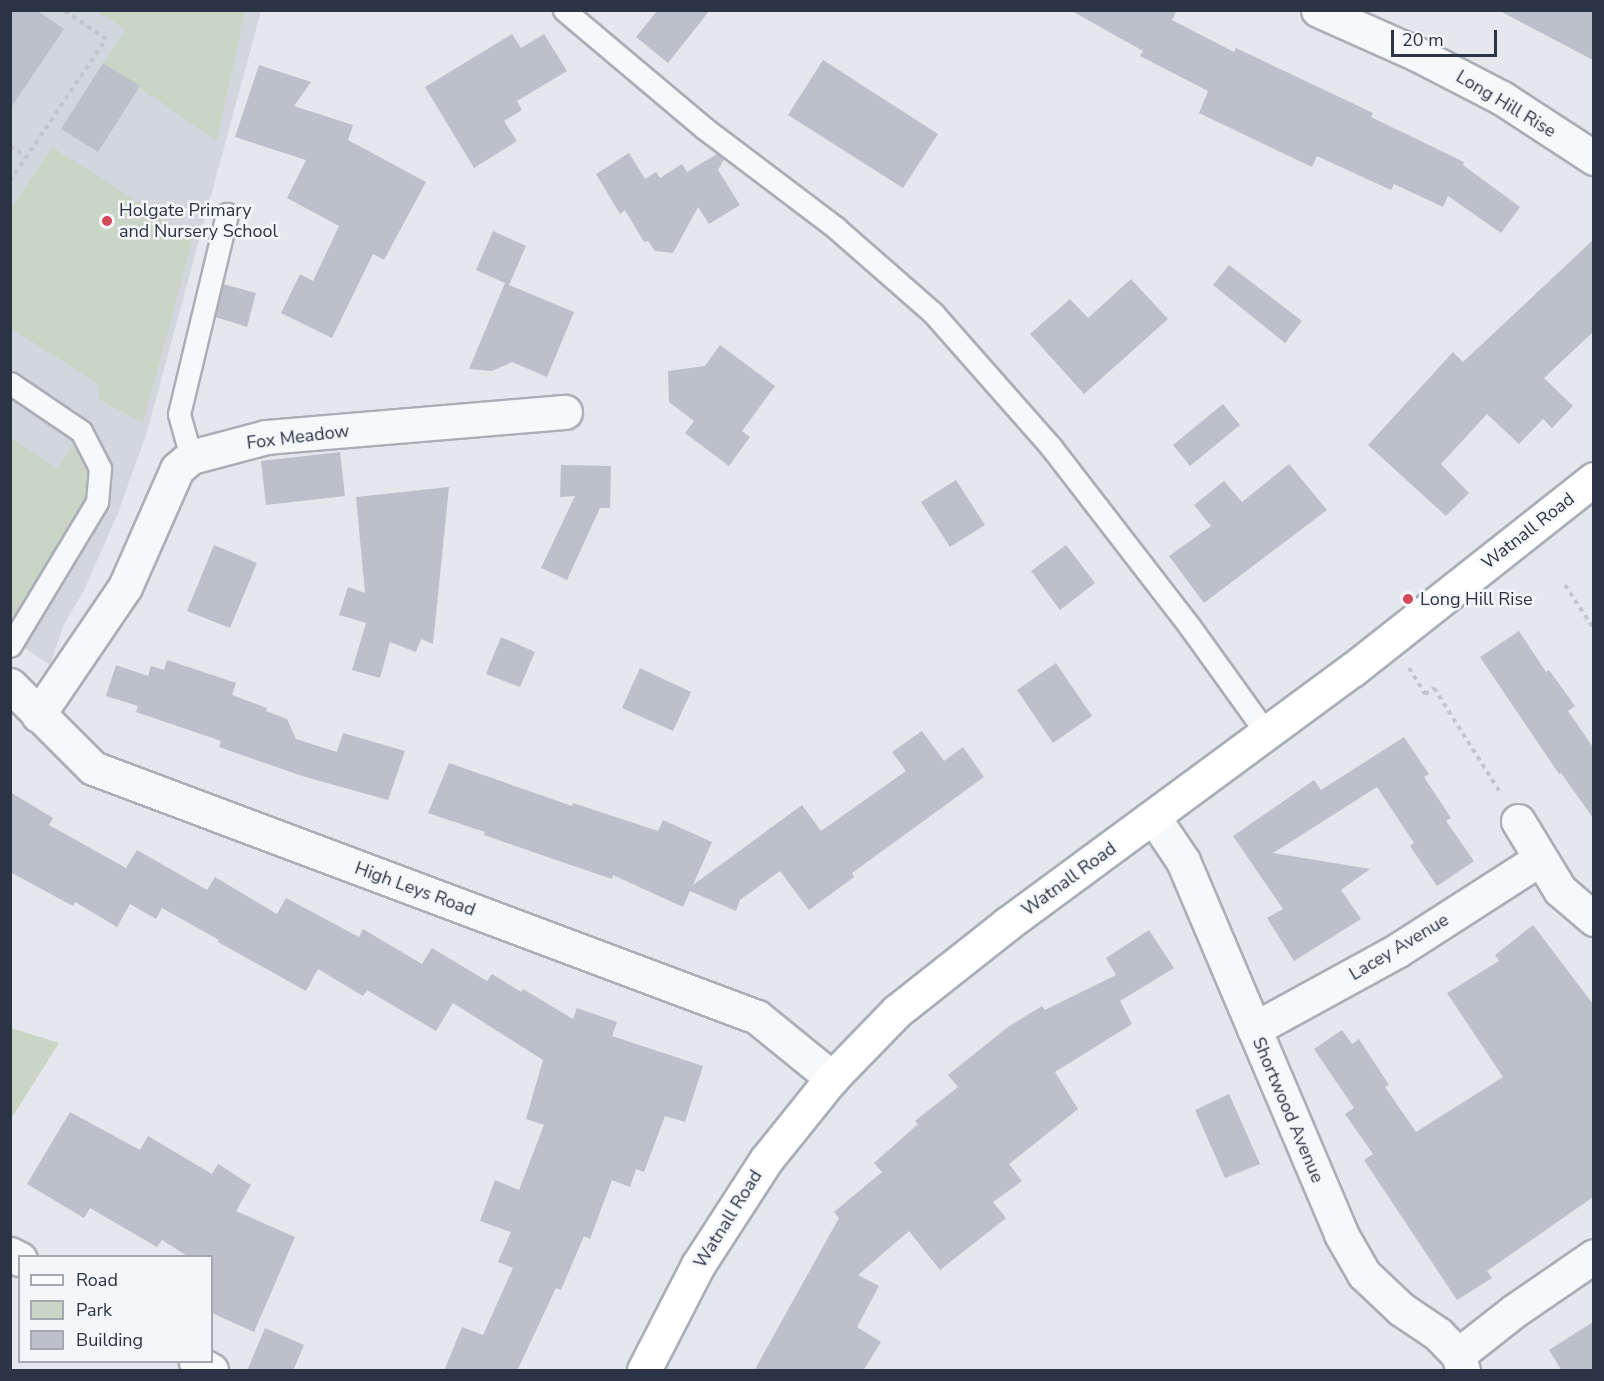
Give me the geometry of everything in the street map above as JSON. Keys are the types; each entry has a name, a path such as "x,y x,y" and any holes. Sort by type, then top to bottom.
{"main road":[{"name":"Watnall Road","path":"644,1371 698,1265 766,1160 832,1078 897,1011 943,973 1267,734 1390,640 1593,479"}],"street":[{"name":"Long Hill Rise","path":"1318,10 1417,54 1502,98 1593,158"},
{"name":"Fox Meadow","path":"191,457 266,437 565,412"},
{"path":"38,715 125,587 177,469 191,457"},
{"name":"High Leys Road","path":"10,685 93,768 757,1017 832,1078"},
{"name":"Shortwood Avenue","path":"1154,818 1183,861 1341,1234 1364,1274 1401,1309 1438,1334 1460,1363"},
{"path":"1518,821 1560,890 1593,919"},
{"name":"Lacey Avenue","path":"1254,1029 1398,950 1540,859"},
{"path":"1460,1363 1514,1311 1593,1256"},
{"path":"198,1363 211,1371"}],"lane":[{"path":"564,10 704,128 836,228 933,313 1051,447 1190,627 1267,734"},
{"path":"191,457 178,414 227,214"},
{"path":"10,383 81,431 100,468 97,502 10,646"}],"path":[{"path":"10,182 106,39 63,10"},
{"path":"10,146 27,157"},
{"path":"1565,585 1593,629"},
{"path":"1390,640 1425,694 1434,688 1518,821"},
{"path":"1400,676 1418,662"}],"shaded area":[{"name":"Holgate Primary and Nursery School","path":"10,11 261,11 147,432 118,513 84,590 64,624 50,665 11,639"}],"green space":[{"path":"96,11 245,11 217,140 103,63 126,30"},
{"path":"52,147 193,238 143,423 100,400 98,384 11,328 11,208"},
{"path":"11,438 57,469 73,446 81,450 91,475 91,500 11,625"},
{"path":"10,1028 59,1043 11,1119"}],"building":[{"path":"10,10 36,10 64,29 10,109"},
{"path":"658,10 710,10 668,63 636,37"},
{"path":"1070,10 1177,10 1172,20 1234,52 1236,48 1373,113 1371,117 1464,162 1463,165 1520,207 1501,233 1448,196 1443,207 1394,184 1391,190 1317,156 1312,167 1199,113 1208,91 1140,56 1143,51"},
{"path":"1498,10 1593,10 1593,60"},
{"path":"512,34 521,48 544,34 567,71 517,101 522,110 504,121 517,141 474,168 425,87"},
{"path":"823,60 938,134 903,188 788,115"},
{"path":"103,63 140,86 98,152 61,129"},
{"path":"259,65 311,82 294,106 353,125 348,140 426,182 384,260 373,254 332,338 281,313 300,274 313,281 339,226 287,198 306,160 235,137"},
{"path":"629,153 645,179 656,172 660,178 682,164 687,172 717,154 724,159 718,170 740,205 709,224 698,207 673,253 655,251 648,241 644,242 625,210 620,214 596,174"},
{"path":"493,231 526,246 509,285 574,312 547,377 512,362 492,371 469,369 505,283 476,270"},
{"path":"1593,240 1593,332 1544,378 1573,406 1552,428 1543,419 1519,444 1487,414 1441,464 1469,493 1446,516 1368,445 1453,352 1463,362"},
{"path":"1229,265 1302,321 1285,343 1213,285"},
{"path":"1131,279 1168,319 1084,394 1030,334 1070,299 1088,318"},
{"path":"223,284 256,293 247,327 215,317"},
{"path":"720,345 775,386 742,431 750,437 729,466 685,433 694,421 669,402 668,371 705,366"},
{"path":"1223,404 1240,425 1190,466 1173,445"},
{"path":"340,452 345,496 266,505 261,461"},
{"path":"1289,464 1327,510 1204,603 1169,556 1211,526 1194,505 1224,481 1242,502"},
{"path":"561,465 611,466 610,508 600,508 567,580 541,568 575,496 560,497"},
{"path":"956,480 985,525 950,547 921,502"},
{"path":"449,487 433,644 421,639 416,652 390,642 380,678 352,670 366,623 339,615 348,587 365,593 356,497"},
{"path":"214,545 257,563 230,628 187,611"},
{"path":"1066,545 1095,583 1060,610 1031,571"},
{"path":"1519,631 1546,672 1549,670 1575,706 1568,711 1593,747 1593,818 1561,773 1559,774 1480,657"},
{"path":"501,637 535,652 520,687 486,674"},
{"path":"167,660 236,683 232,695 267,708 266,711 287,719 296,739 337,752 343,733 405,751 388,800 302,776 219,747 221,741 136,712 138,706 106,696 116,665 148,676 151,666 164,670"},
{"path":"1056,663 1092,716 1053,743 1017,690"},
{"path":"640,668 691,692 673,731 622,708"},
{"path":"922,731 944,761 963,747 984,777 852,873 854,877 809,910 780,871 740,900 736,911 690,891 683,907 613,875 612,879 484,835 485,832 428,813 449,763 572,806 573,803 658,831 663,820 712,842 693,885 802,805 821,831 906,771 892,752"},
{"path":"1404,737 1429,774 1424,777 1451,818 1446,821 1474,861 1437,886 1410,846 1414,843 1377,787 1273,853 1370,869 1341,890 1361,919 1294,961 1267,918 1283,909 1233,836 1314,780 1321,790"},
{"path":"10,792 53,818 49,825 126,868 137,850 207,890 215,877 277,914 286,898 359,937 363,929 422,964 432,948 487,981 492,974 521,992 523,989 573,1019 577,1008 617,1022 612,1036 703,1066 685,1122 665,1116 644,1172 636,1169 630,1187 612,1180 590,1239 584,1236 561,1290 556,1288 517,1371 444,1371 462,1327 483,1335 513,1268 498,1262 511,1232 480,1221 495,1180 519,1190 544,1125 526,1119 543,1060 453,1003 436,1031 367,990 363,996 318,969 306,991 162,908 156,919 130,904 117,927 75,902 73,906 10,872"},
{"path":"1533,925 1593,1004 1593,1197 1487,1271 1492,1278 1457,1300 1364,1160 1373,1154 1345,1114 1354,1108 1314,1049 1342,1030 1352,1044 1359,1039 1389,1085 1385,1087 1416,1132 1503,1077 1447,993 1499,961 1495,955"},
{"path":"1149,930 1174,968 1120,1001 1132,1024 1055,1072 1078,1109 1009,1164 1022,1181 993,1202 1006,1218 940,1270 909,1231 858,1275 879,1286 857,1327 881,1342 863,1371 754,1371 839,1218 834,1212 882,1172 874,1163 918,1124 915,1121 958,1087 948,1075 1008,1027 1042,1006 1045,1010 1116,975 1106,958"},
{"path":"1229,1094 1260,1164 1225,1178 1195,1110"},
{"path":"70,1112 140,1150 148,1136 212,1174 218,1164 251,1185 236,1211 295,1237 254,1332 213,1313 213,1255 186,1255 162,1240 157,1247 90,1208 84,1218 27,1184"},
{"path":"1593,1322 1593,1371 1562,1371 1549,1350"},
{"path":"265,1328 304,1345 293,1371 247,1371"}],"place":[{"name":"Holgate Primary and Nursery School","path":"107,221"},
{"name":"Long Hill Rise","path":"1408,599"}]}
